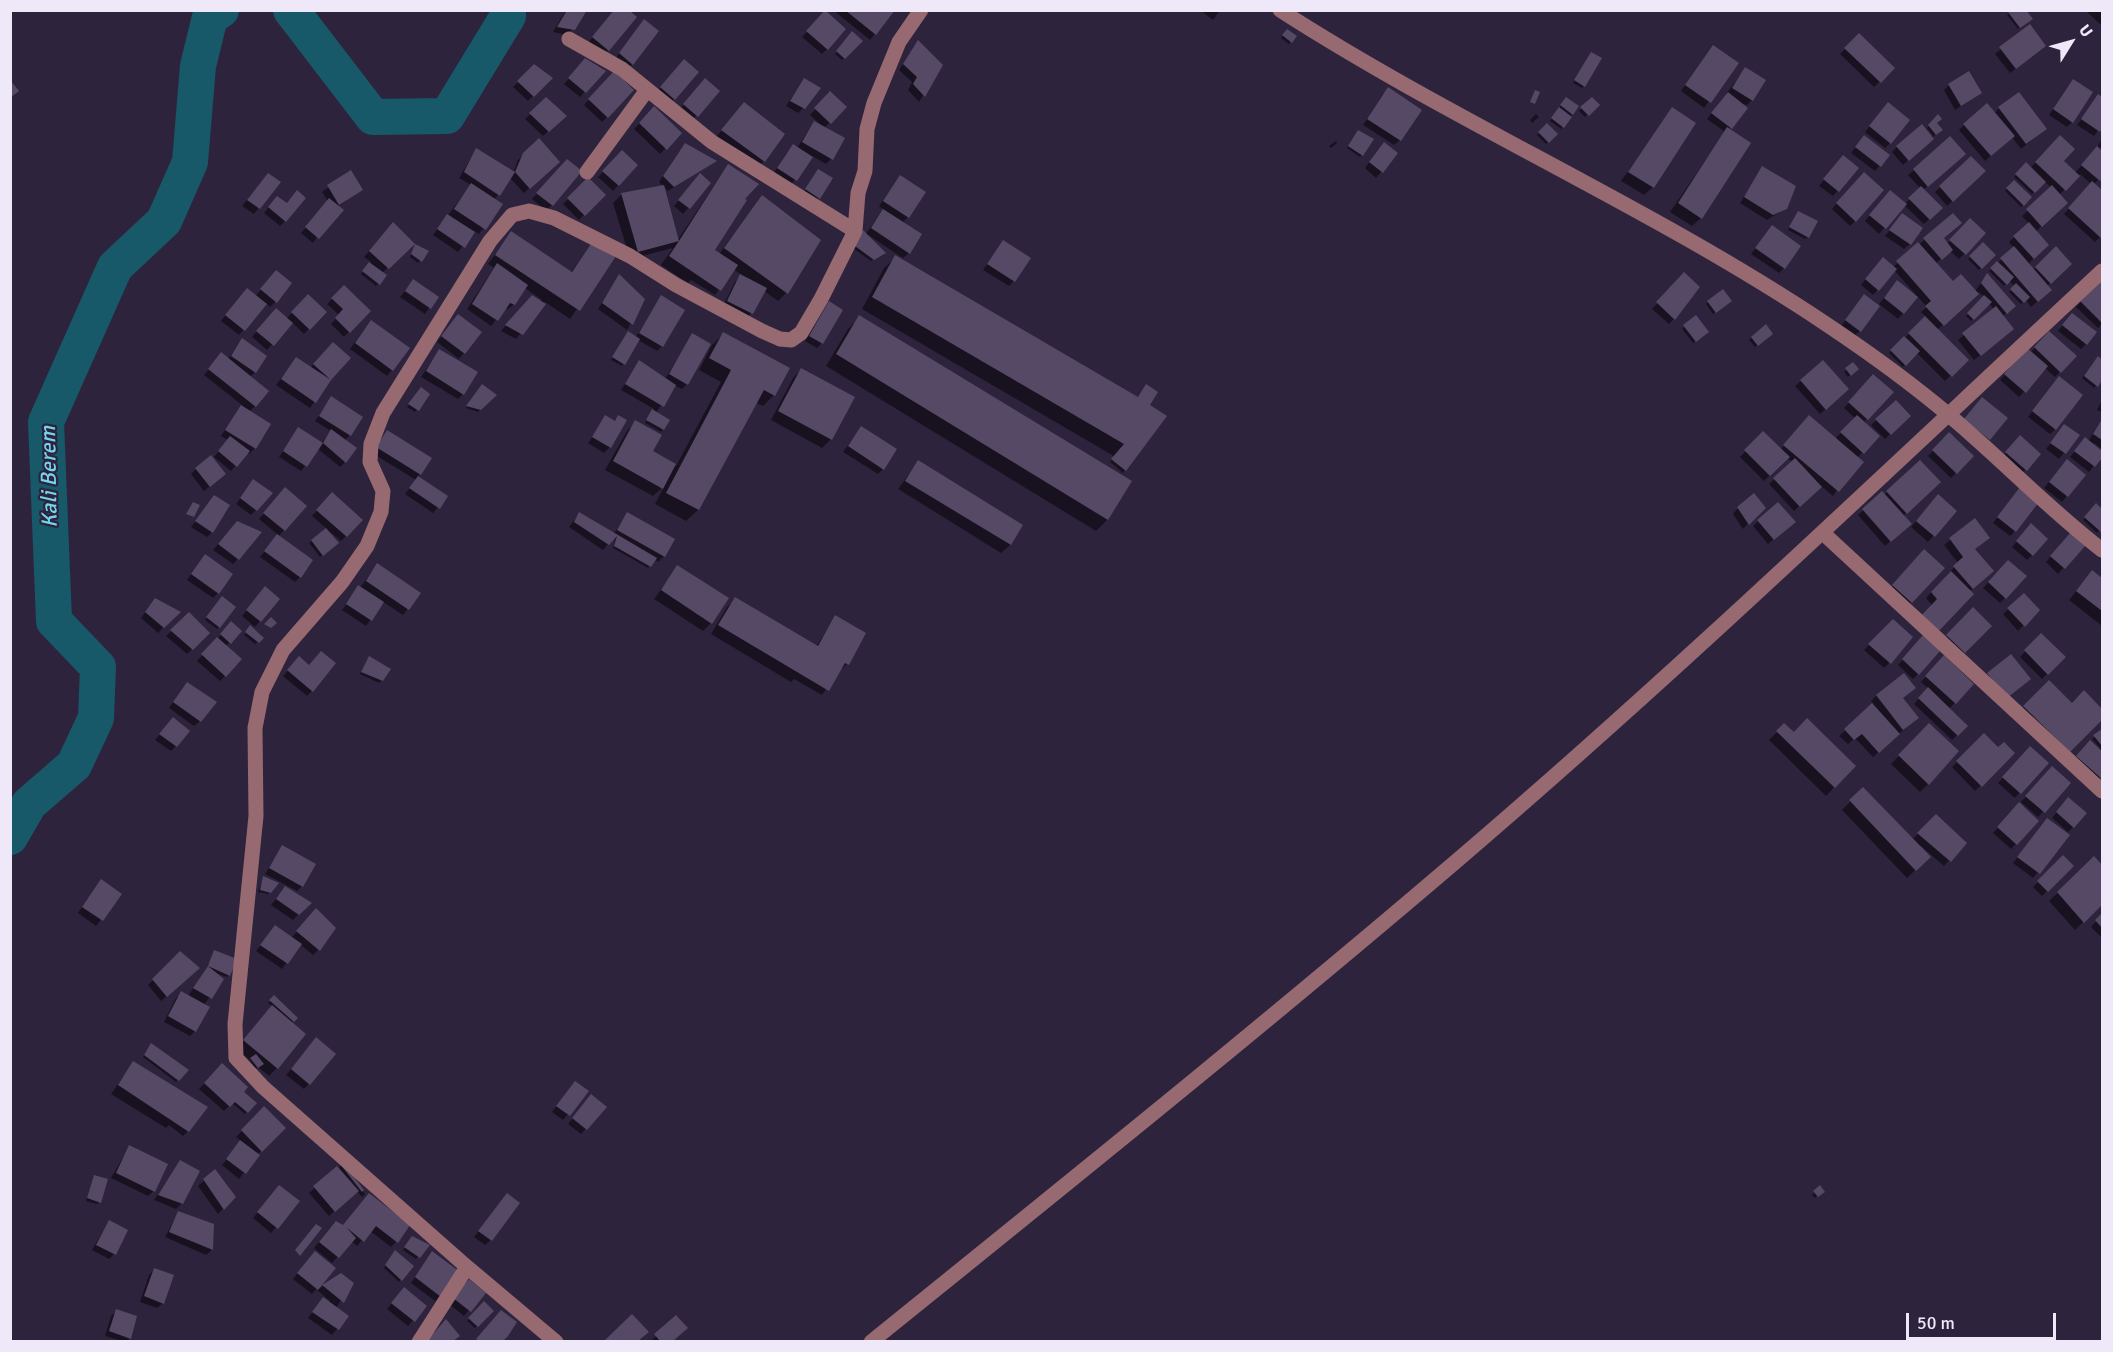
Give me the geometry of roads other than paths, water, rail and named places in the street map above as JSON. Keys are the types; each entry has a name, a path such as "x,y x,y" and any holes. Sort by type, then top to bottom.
{"street":[{"path":"556,1341 467,1268 263,1087 237,1058 235,1024 256,816 255,728 262,692 283,650 342,582 367,546 381,512 383,491 369,462 371,444 383,413 490,241 512,215 529,211 582,230 676,285 780,339 791,340 801,333 821,299 855,231 858,193 865,171 867,129 874,102 898,42 921,10"},
{"path":"1280,10 1326,39 1672,230 1773,290 1837,332 1948,415 2103,550"},
{"path":"569,39 622,69 711,142 855,231"},
{"path":"587,172 647,90"},
{"path":"871,1341 1093,1164 1462,856 1823,533 2103,271"},
{"path":"1823,533 2103,791"},
{"path":"419,1341 467,1268"}],"waterway":[{"name":"Kali Berem","path":"10,837 29,804 74,765 96,718 98,667 54,621 46,422 115,267 164,221 190,162 198,66 210,17 221,10"},
{"name":"Kali Berem","path":"291,10 373,117 447,116 508,16 508,10"}]}
